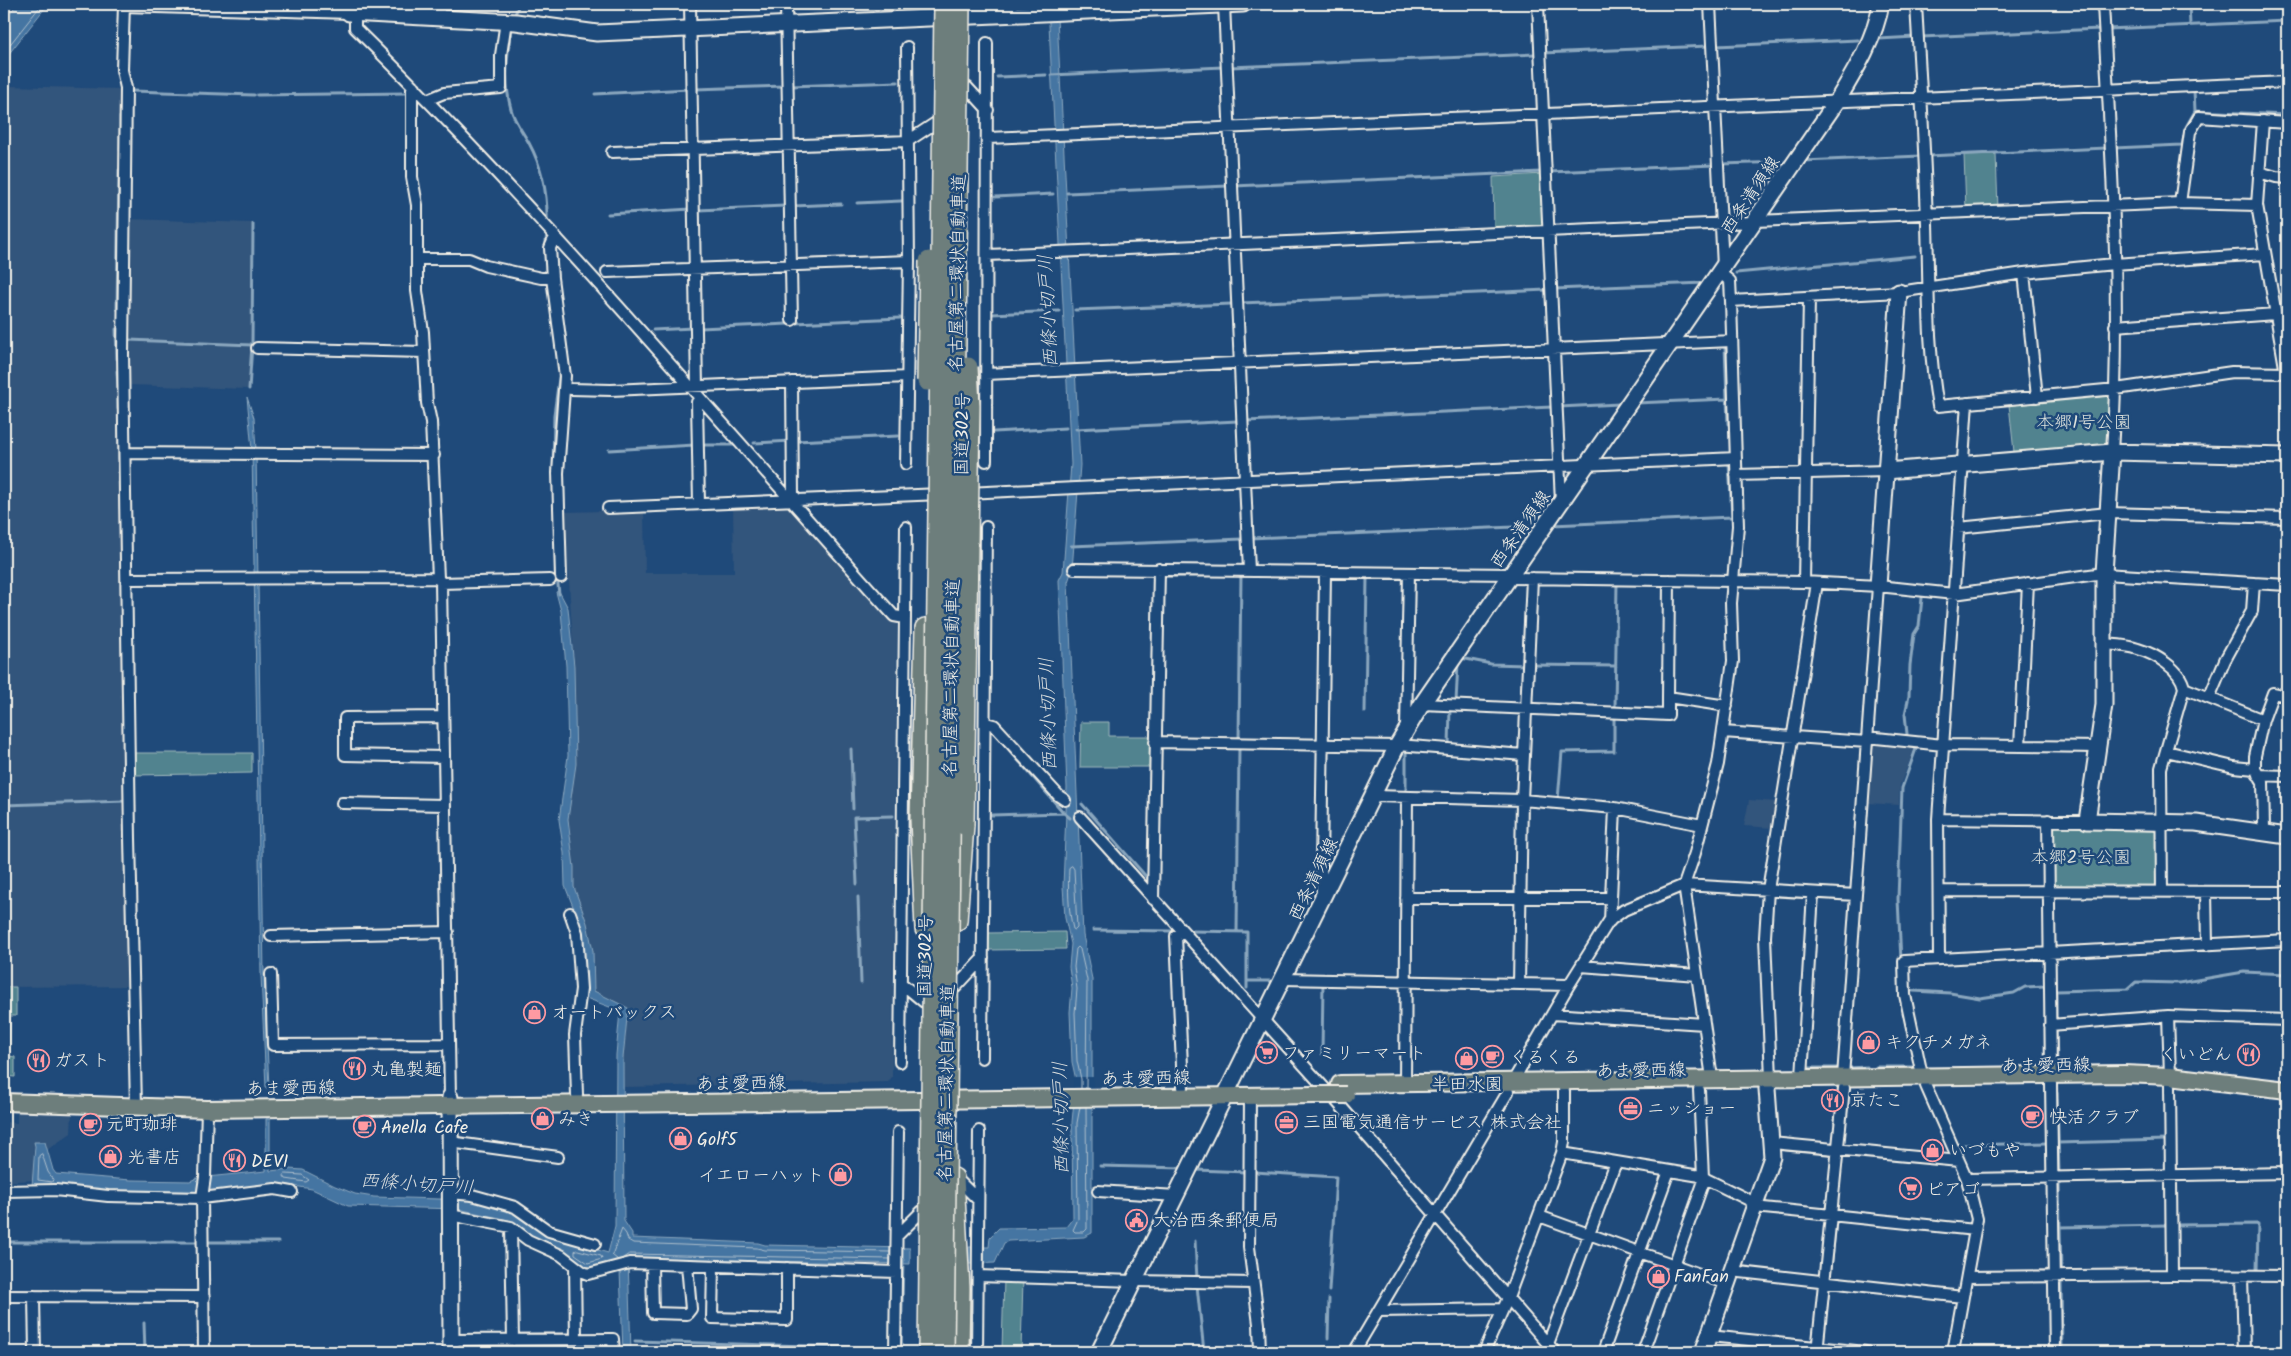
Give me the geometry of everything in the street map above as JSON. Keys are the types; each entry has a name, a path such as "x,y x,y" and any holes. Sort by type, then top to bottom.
{"highway":[{"name":"名古屋第二環状自動車道","path":"922,1349 944,4"},
{"name":"名古屋第二環状自動車道","path":"944,1352 958,182 966,8"},
{"name":"国道302号","path":"951,1352 960,494 967,95 966,8"},
{"path":"925,929 920,819 925,628 927,290 944,32"},
{"path":"956,929 964,826 970,406 958,182"},
{"name":"国道302号","path":"922,1349 928,699 934,663 960,573"},
{"path":"954,1177 960,1288 959,1352"}],"main road":[{"name":"あま愛西線","path":"1343,1089 1405,1083 1510,1086 1564,1092 1699,1090 1769,1083 1802,1077 1843,1082"},
{"name":"あま愛西線","path":"1093,1093 1510,1086 1712,1078 1769,1083 2051,1079 2170,1081 2287,1090"},
{"name":"あま愛西線","path":"2170,1081 2287,1100"},
{"name":"あま愛西線","path":"4,1091 207,1109 450,1102 1073,1094 1183,1087 1228,1091 1250,1096 1311,1090"},
{"name":"あま愛西線","path":"4,1102 137,1102 206,1099 450,1102 577,1095 620,1100"}],"street":[{"path":"314,4 322,12"},
{"path":"690,4 695,269 693,386"},
{"path":"786,4 792,320"},
{"path":"1224,4 1248,571"},
{"path":"137,1102 130,838 123,354 126,88 122,70 124,5 322,12 345,8 439,11 597,33 786,24 966,8 1051,12 1243,4"},
{"path":"1538,4 1561,503"},
{"path":"1710,4 1722,270 1730,281 1738,526 1731,603 1733,661 1727,706 1718,764 1684,885 1712,1078"},
{"name":"西条清須線","path":"1099,1352 1406,731 1422,704 1837,101 1863,55 1881,4"},
{"path":"1916,4 1927,214 1929,332 1932,375 1938,406 2116,389 2232,372 2286,373 2257,205 2263,122"},
{"path":"2087,821 2104,705 2104,574 2116,389 2113,206 2104,4"},
{"path":"345,8 355,18 354,28 415,87 543,222 693,386 700,399 794,501 894,616 904,618"},
{"path":"427,100 444,93 501,88 501,55 511,22"},
{"path":"986,461 988,43"},
{"path":"906,464 909,261 907,48"},
{"path":"988,138 2287,82"},
{"path":"415,87 412,90 412,177 416,206 417,291 424,352 427,403 432,422 440,581 448,932 451,1346 513,1340 613,1338 614,1352"},
{"path":"612,152 908,142 967,95 988,110"},
{"path":"2180,204 2190,132 2199,117 2287,123"},
{"path":"2259,172 2287,178"},
{"path":"987,255 2113,206 2180,204 2257,205"},
{"path":"554,235 550,248 548,278 565,376 558,473 561,577"},
{"path":"1731,301 1899,292 2024,273 2114,264 2265,254"},
{"path":"417,259 469,259 486,266 548,278"},
{"path":"607,272 909,261"},
{"path":"2024,273 2037,397"},
{"path":"1818,1350 1838,1149 1899,292"},
{"path":"1804,582 1809,298"},
{"path":"2115,326 2276,314"},
{"path":"986,374 1732,341"},
{"path":"257,348 424,352"},
{"path":"571,389 611,390 907,377"},
{"path":"963,377 986,392"},
{"path":"792,382 794,501"},
{"path":"699,504 697,402 700,399"},
{"path":"1939,959 1938,819 1967,404"},
{"path":"1736,475 1886,471 2112,452 2287,456"},
{"path":"125,453 434,455"},
{"path":"608,508 960,494 1736,458"},
{"path":"1958,528 2108,513 2287,518"},
{"path":"900,1062 906,527"},
{"path":"982,1058 986,527"},
{"path":"1074,569 1409,573 1532,578 1804,582 1878,586 1954,594 2104,574 2287,585"},
{"path":"1153,899 1159,569"},
{"path":"1322,901 1325,572"},
{"path":"960,573 986,599"},
{"path":"1406,731 1409,573"},
{"path":"1519,984 1522,800 1532,578"},
{"path":"127,579 550,580"},
{"path":"1422,704 1668,715 1669,580"},
{"path":"1703,1352 1772,1157 1765,937 1768,890 1817,583"},
{"path":"2209,698 2225,660 2252,611 2254,583"},
{"path":"2020,746 2028,584"},
{"path":"904,644 954,599"},
{"path":"2103,644 2138,649 2163,661 2182,680 2184,688 2160,768 2162,892"},
{"path":"2184,688 2263,720"},
{"path":"2262,833 2264,828 2262,782 2257,772 2263,720 2273,693 2287,696"},
{"path":"1668,697 1727,706"},
{"path":"443,717 345,718 345,755 444,757"},
{"path":"986,723 994,725 1064,800"},
{"path":"1723,732 1793,738 1867,739 1943,745 2098,747"},
{"path":"1155,742 1398,746 1524,755"},
{"path":"2166,751 2257,772 2287,776"},
{"path":"1374,796 1522,800 1615,808 1702,824"},
{"path":"1405,1083 1408,797"},
{"path":"342,804 444,805"},
{"path":"1610,921 1615,808"},
{"path":"1080,817 1263,1020 1552,1348"},
{"path":"1938,819 2196,823 2287,836"},
{"path":"2048,820 2055,1352"},
{"path":"1354,1352 1436,1215 1569,985 1610,921 1624,910 1684,885 1856,895"},
{"path":"1939,892 2287,892"},
{"path":"2206,892 2207,945"},
{"path":"1802,1077 1813,893"},
{"path":"1406,898 1611,898"},
{"path":"570,913 576,933 581,989 575,1034 577,1095"},
{"path":"1182,931 1176,936 1183,1087"},
{"path":"272,936 448,932"},
{"path":"1953,1352 1977,1219 1967,1179 1924,1081 1905,996 1904,961 2287,940"},
{"path":"955,988 983,958"},
{"path":"1581,966 1697,975"},
{"path":"271,974 274,1045 449,1044"},
{"path":"1284,979 1569,985"},
{"path":"901,984 924,1002"},
{"path":"1552,1014 1704,1024"},
{"path":"2050,1025 2168,1016 2287,1020"},
{"path":"2168,1016 2172,1275"},
{"path":"1642,1352 1704,1178 1699,1090"},
{"path":"1484,1352 1508,1298 1562,1154 1564,1142 1564,1092"},
{"path":"1250,1096 1249,1247 1259,1324 1260,1352"},
{"path":"204,1352 203,1196 206,1177 207,1109"},
{"path":"977,1352 979,1131"},
{"path":"895,1352 898,1132"},
{"path":"450,1142 558,1157"},
{"path":"1771,1143 1959,1161"},
{"path":"1562,1154 1704,1178 1755,1205 1976,1230"},
{"path":"1552,1348 1616,1162"},
{"path":"1603,1352 1669,1171"},
{"path":"1967,1179 2287,1173"},
{"path":"954,1177 978,1200"},
{"path":"4,1191 55,1190 108,1196 203,1196 274,1189 292,1192"},
{"path":"1098,1191 1176,1196"},
{"path":"450,1204 472,1195 515,1207 549,1231 595,1244"},
{"path":"450,1204 512,1227 528,1240 561,1255 588,1274 630,1263 896,1269"},
{"path":"896,1241 922,1211"},
{"path":"1539,1216 1674,1265 1729,1277 1824,1282 1963,1297"},
{"path":"512,1227 513,1340"},
{"path":"652,1264 654,1313 687,1314 691,1308 687,1265"},
{"path":"575,1266 576,1339"},
{"path":"713,1266 712,1318 786,1320 787,1268"},
{"path":"978,1271 1134,1282 1253,1283"},
{"path":"2242,1276 2244,1352"},
{"path":"1967,1277 2287,1276"},
{"path":"4,1296 204,1297"},
{"path":"34,1296 35,1352"},
{"path":"1378,1311 1503,1309"},
{"path":"1708,1336 1818,1350 1866,1352"}],"shaded area":[{"path":"8,86 120,89 116,329 124,801 4,805 4,91"},
{"path":"128,219 252,223 251,344 248,389 129,385"},
{"path":"788,504 897,625 892,1077 888,1082 624,1087 623,1057 628,1008 594,991 593,951 590,933 574,887 574,867 568,819 576,757 574,666 565,512 644,510 645,573 734,573 733,506"},
{"path":"1873,740 1916,745 1900,785 1899,805 1867,803"},
{"path":"1749,800 1778,802 1774,828 1744,826"},
{"path":"123,803 130,986 4,987 4,806"},
{"path":"17,1110 72,1112 71,1133 47,1150 45,1142 34,1146 33,1180 4,1182 4,1122 17,1123"}],"green space":[{"path":"1996,154 1998,209 1966,210 1964,155"},
{"path":"1543,174 1545,227 1494,231 1493,177"},
{"name":"本郷1号公園","path":"2108,396 2112,399 2108,442 2104,445 2014,452 2009,405"},
{"path":"1081,722 1109,722 1109,736 1151,736 1151,767 1080,767"},
{"path":"134,753 252,753 252,773 135,775"},
{"name":"本郷2号公園","path":"2055,827 2158,829 2158,886 2055,886 2052,883 2052,830"},
{"path":"1065,932 1066,949 987,950 987,933"},
{"path":"4,987 16,987 16,1016 10,1016 9,1056 15,1057 15,1077 4,1076"},
{"path":"1004,1279 1023,1279 1021,1351 1002,1350"}],"water":[{"path":"17,4 48,4 4,60 4,21"},
{"path":"1048,4 1054,4 1055,18 1057,18 1080,465 1072,570 1068,582 1083,935 1092,979 1092,1233 1084,1237 1008,1241 1004,1243 995,1263 969,1264 969,1247 989,1247 990,1237 999,1228 1066,1227 1073,1218 1072,1122 1076,1080 1072,1062 1070,1012 1072,988 1069,967 1071,944 1065,918 1063,886 1067,788 1059,580 1063,572 1071,464"},
{"path":"247,397 254,418 256,450 264,975 269,1088 266,1088 261,975 252,450"},
{"path":"559,591 568,608 574,666 576,764 568,819 574,867 574,887 587,923 593,951 594,991 628,1008 623,1058 624,1221 632,1233 632,1238 758,1243 765,1245 910,1248 910,1264 628,1258 631,1352 623,1352 620,1270 586,1268 524,1233 520,1227 509,1220 458,1209 348,1206 312,1189 276,1183 246,1189 195,1194 108,1193 32,1186 34,1142 45,1142 53,1170 56,1174 131,1180 190,1181 197,1178 266,1171 266,1119 270,1119 270,1171 303,1170 355,1194 374,1197 471,1200 512,1212 541,1233 608,1253 615,1226 616,1055 620,1011 586,998 584,954 576,914 565,886 564,853 559,820 568,756 566,666 561,611 556,592"}],"pier":[{"path":"1073,1077 1093,1077 1093,1108 1073,1108"}],"waterway":[{"path":"514,17 519,4"},
{"path":"2189,4 2190,25"},
{"path":"2107,29 2287,21"},
{"path":"512,26 507,68 509,99 514,118 534,152 541,172 545,192 547,224"},
{"path":"1921,37 2101,29"},
{"path":"1879,39 1915,37"},
{"path":"1716,46 1858,40"},
{"path":"1542,53 1709,46"},
{"path":"1230,67 1536,54"},
{"path":"1718,64 1719,86"},
{"path":"1051,75 1223,67"},
{"path":"997,77 1046,75"},
{"path":"791,86 898,82"},
{"path":"695,89 784,86"},
{"path":"595,94 689,89"},
{"path":"2194,90 2195,111 2287,115"},
{"path":"121,91 121,101"},
{"path":"132,91 254,95"},
{"path":"257,95 406,93"},
{"path":"2114,148 2182,145 2186,127 2195,111"},
{"path":"120,117 120,150"},
{"path":"1927,156 2107,148"},
{"path":"1803,161 1921,156"},
{"path":"1721,164 1787,162"},
{"path":"1549,172 1714,165"},
{"path":"117,309 119,170"},
{"path":"1234,186 1542,172"},
{"path":"1067,193 1228,186"},
{"path":"995,197 1053,194"},
{"path":"857,203 901,201"},
{"path":"793,206 841,204"},
{"path":"698,210 785,206"},
{"path":"608,214 691,209"},
{"path":"252,345 253,224"},
{"path":"545,251 547,232"},
{"path":"1736,273 1915,256"},
{"path":"547,279 560,371 554,415 553,472"},
{"path":"1554,289 1705,283"},
{"path":"1240,303 1547,290"},
{"path":"1075,310 1232,304"},
{"name":"西條小切戸川","path":"992,314 1059,311"},
{"path":"795,323 900,318"},
{"path":"700,328 788,324"},
{"path":"653,330 693,328"},
{"path":"116,329 117,359"},
{"path":"129,340 252,345 249,389"},
{"path":"1725,346 1728,424"},
{"path":"117,371 118,388"},
{"path":"118,399 118,409"},
{"path":"1636,403 1727,399"},
{"path":"1559,407 1620,404"},
{"path":"1246,421 1553,407"},
{"path":"1076,429 1238,421"},
{"path":"994,432 1066,428"},
{"path":"119,430 119,459"},
{"path":"796,441 898,436"},
{"path":"754,443 791,441"},
{"path":"609,450 695,445"},
{"path":"701,445 734,445"},
{"path":"1552,525 1732,517 1729,463"},
{"path":"1250,538 1538,526"},
{"path":"1071,546 1243,539"},
{"path":"1239,740 1241,574"},
{"path":"557,576 559,594"},
{"path":"1365,712 1367,576"},
{"path":"1615,582 1617,582 1615,709"},
{"path":"1907,734 1905,714 1909,696 1910,665 1914,634 1919,626 1922,598"},
{"path":"1456,702 1458,662 1461,658 1491,664 1526,665"},
{"path":"1531,665 1616,666"},
{"path":"1449,746 1450,708"},
{"path":"1558,800 1562,752 1614,751 1614,716"},
{"name":"西條小切戸川","path":"992,730 1064,813"},
{"path":"1901,961 1898,899 1902,788 1917,746"},
{"path":"1237,932 1239,747"},
{"path":"851,749 853,809"},
{"path":"1406,749 1406,793"},
{"path":"4,805 126,801"},
{"path":"1082,804 1150,881"},
{"path":"992,815 1064,813 1070,818"},
{"path":"857,884 854,817 893,816"},
{"path":"858,897 861,983"},
{"path":"1093,930 1174,931"},
{"path":"1192,931 1247,932 1247,988"},
{"path":"2056,1019 2056,991 2128,989 2136,982 2179,983 2244,972 2287,974"},
{"path":"1247,981 1274,981"},
{"path":"1322,1054 1323,983"},
{"path":"1913,991 1950,993 1980,998 2014,993 2025,987 2044,986"},
{"path":"2056,1029 2057,1064"},
{"path":"1876,1067 1915,1067 1913,1058"},
{"path":"1849,1068 1867,1067"},
{"path":"1805,1068 1840,1068"},
{"path":"2057,1093 2059,1174"},
{"path":"2058,1143 2166,1140"},
{"path":"1960,1145 2047,1143"},
{"path":"1548,1177 1558,1150"},
{"path":"1100,1166 1184,1168"},
{"path":"1196,1170 1246,1172"},
{"path":"1254,1172 1336,1177 1329,1291"},
{"path":"2059,1182 2061,1273"},
{"path":"1830,1277 1836,1222"},
{"path":"2176,1225 2258,1224 2257,1271"},
{"path":"2060,1227 2168,1225"},
{"path":"1195,1241 1197,1279"},
{"path":"4,1242 197,1242"},
{"path":"209,1242 278,1242"},
{"path":"901,1352 903,1260"},
{"path":"1737,1277 1758,1279"},
{"path":"2061,1281 2062,1352"},
{"path":"1197,1286 1204,1352"},
{"path":"1824,1330 1829,1288"},
{"path":"1328,1338 1329,1299"},
{"path":"144,1323 145,1352"},
{"path":"635,1341 878,1348"},
{"path":"985,1352 1014,1352"}],"place":[{"name":"オートバックス","path":"535,1012"},
{"name":"キクチメガネ","path":"1869,1042"},
{"name":"ファミリーマート","path":"1266,1053"},
{"name":"くいどん","path":"2248,1054"},
{"name":"くるくる","path":"1493,1057"},
{"name":"半田水園","path":"1467,1059"},
{"name":"ガスト","path":"38,1060"},
{"name":"丸亀製麺","path":"354,1069"},
{"name":"京たこ","path":"1833,1100"},
{"name":"ニッショー","path":"1631,1108"},
{"name":"快活クラブ","path":"2033,1117"},
{"name":"みき","path":"542,1119"},
{"name":"三国電気通信サービス 株式会社","path":"1287,1122"},
{"name":"元町珈琲","path":"90,1124"},
{"name":"Anella Cafe","path":"365,1127"},
{"name":"Golf5","path":"681,1139"},
{"name":"いづもや","path":"1933,1150"},
{"name":"光書店","path":"111,1157"},
{"name":"DEVI","path":"235,1161"},
{"name":"イエローハット","path":"840,1175"},
{"name":"ピアゴ","path":"1910,1189"},
{"name":"大治西条郵便局","path":"1137,1220"},
{"name":"FanFan","path":"1658,1276"}]}
